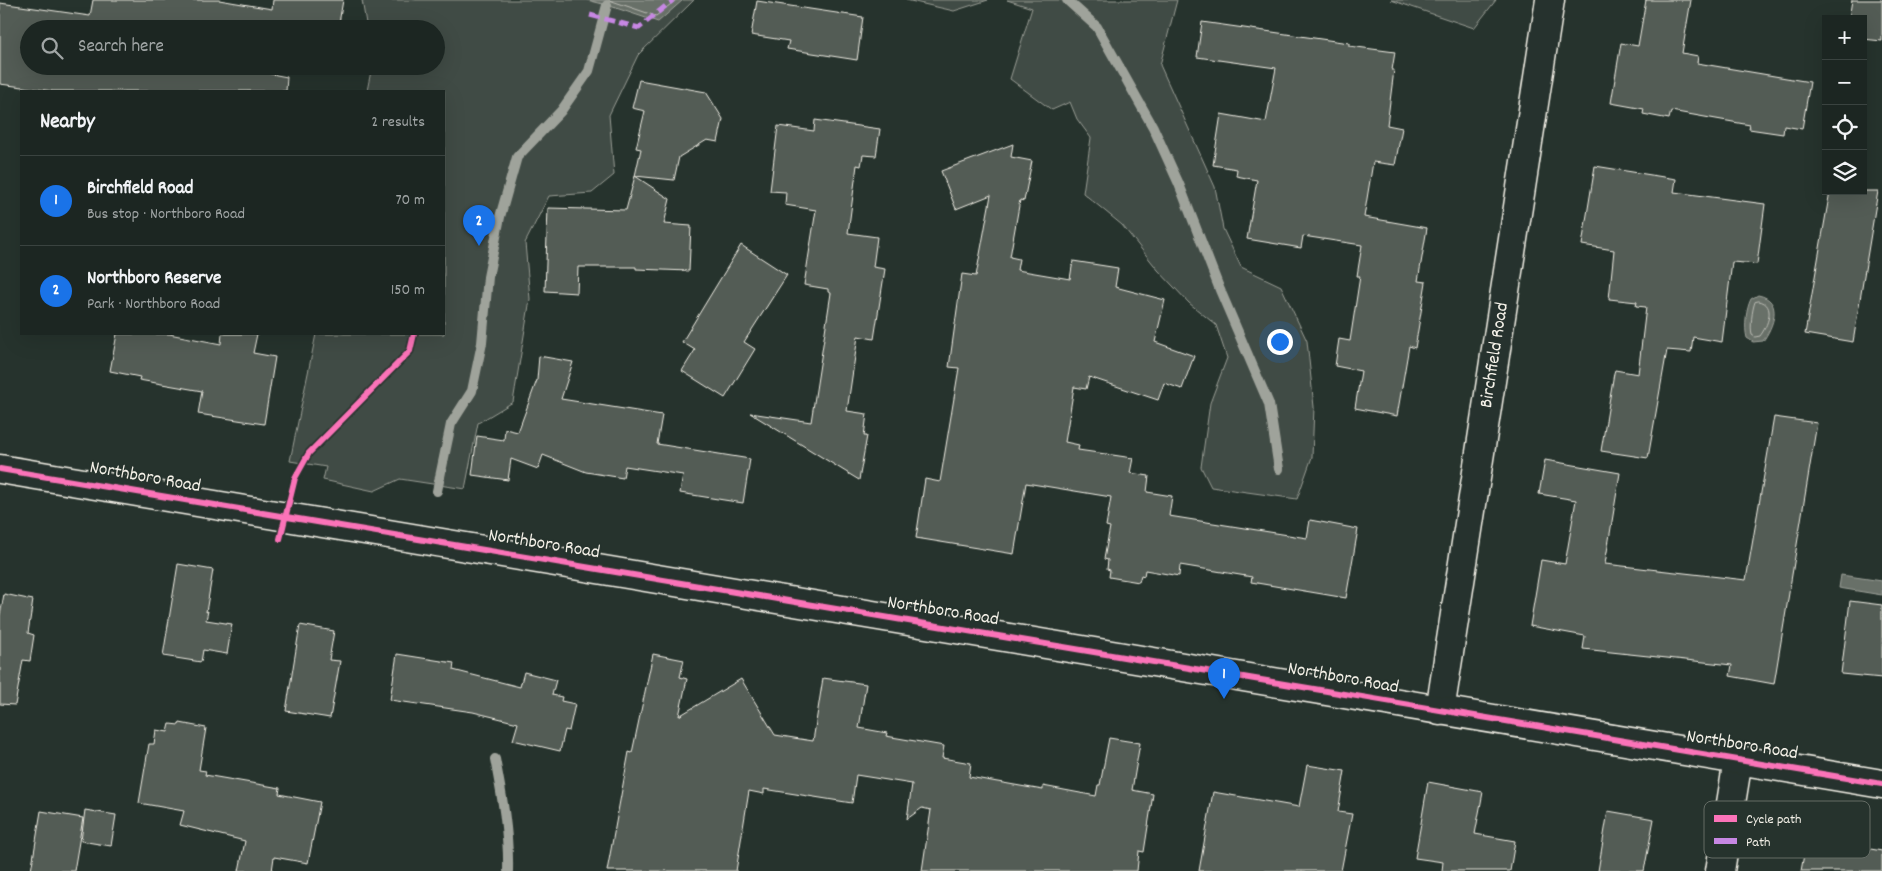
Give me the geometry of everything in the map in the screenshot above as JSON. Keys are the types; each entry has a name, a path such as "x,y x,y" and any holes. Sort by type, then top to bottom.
{"street":[{"name":"Birchfield Road","path":"1440,711 1550,0"},
{"name":"Northboro Road","path":"0,469 1882,784"},
{"path":"1731,801 1738,760"},
{"path":"1720,871 1722,858"}],"shaded area":[{"path":"362,0 694,0 638,55 609,115 614,175 592,193 549,196 525,243 530,299 513,402 478,423 465,489 400,479 374,491 323,480 326,467 290,461 316,335 445,335 445,90 367,90 370,75 445,75 445,20 365,20"},
{"path":"906,0 988,0 954,11"},
{"path":"1007,0 1177,0 1160,65 1215,187 1223,229 1241,267 1281,286 1307,341 1314,407 1312,457 1297,499 1211,487 1201,467 1210,403 1227,358 1216,325 1189,303 1158,270 1122,225 1083,193 1091,138 1077,119 1070,102 1052,110 1010,79 1032,8"},
{"path":"1391,0 1496,0 1474,28"}],"water":[{"path":"587,0 683,0 658,22"},
{"path":"1758,295 1771,302 1774,308 1774,315 1773,322 1763,341 1753,342 1747,338 1746,318 1751,299"},
{"path":"1841,575 1882,581 1882,595 1839,588"}],"building":[{"path":"93,0 219,0 272,9 273,0 343,0 340,20 20,20 20,75 277,75 287,77 286,90 45,90 0,84 0,3 90,16"},
{"path":"1646,0 1691,0 1682,53 1698,56 1697,63 1810,82 1802,129 1784,126 1783,134 1749,129 1750,125 1671,111 1669,119 1643,114 1644,109 1611,103 1621,43 1638,46"},
{"path":"1852,0 1882,0 1882,41 1867,39 1867,15 1850,15"},
{"path":"757,1 863,17 857,60 787,49 789,41 751,35"},
{"path":"1202,22 1349,43 1349,46 1395,52 1387,125 1402,128 1395,165 1373,162 1364,217 1427,228 1418,281 1426,282 1415,348 1409,346 1397,416 1355,408 1361,371 1335,366 1339,339 1350,341 1360,276 1357,276 1362,245 1303,236 1301,248 1247,239 1257,180 1236,176 1237,169 1213,165 1221,114 1266,122 1276,68 1197,57"},
{"path":"639,80 706,92 723,119 718,142 707,140 679,157 674,180 635,176 641,149 636,148 645,111 632,108"},
{"path":"815,120 880,129 876,156 863,155 861,166 857,165 848,233 877,237 873,267 885,269 874,339 858,336 847,411 867,414 864,436 867,436 859,480 750,413 811,422 831,293 828,292 828,289 804,285 816,210 785,205 786,192 770,191 778,126 814,131"},
{"path":"1013,144 1011,157 1032,161 1024,201 1020,200 1010,257 1019,259 1017,270 1070,279 1073,261 1118,268 1115,287 1165,300 1155,342 1194,356 1182,389 1164,383 1158,400 1089,377 1086,389 1074,387 1065,442 1079,445 1078,450 1133,458 1130,473 1149,476 1147,492 1172,496 1169,516 1307,538 1310,520 1358,529 1346,598 1251,582 1252,577 1180,565 1179,576 1145,570 1144,576 1141,575 1139,582 1109,577 1110,570 1107,569 1108,560 1104,559 1110,527 1106,526 1111,497 1026,483 1014,554 916,538 925,479 940,482 959,368 949,367 962,274 976,276 991,195 956,209 941,171"},
{"path":"1595,166 1676,179 1674,192 1765,204 1757,264 1732,262 1722,342 1693,337 1691,352 1667,350 1648,458 1601,451 1615,370 1638,374 1646,307 1636,306 1637,302 1609,299 1614,250 1582,245"},
{"path":"635,176 670,199 664,224 691,226 689,271 636,269 636,267 578,267 577,293 545,291 548,208 626,210"},
{"path":"1867,191 1878,191 1853,342 1805,334 1829,195 1867,195"},
{"path":"741,245 787,275 744,342 755,349 725,398 682,371 695,350 682,342"},
{"path":"117,335 174,335 221,344 222,335 257,335 253,353 275,357 264,424 198,414 202,391 139,380 140,377 110,371"},
{"path":"539,356 573,362 561,399 662,415 657,444 750,459 743,503 680,493 683,475 625,466 623,478 586,472 543,455 538,469 511,459 508,480 472,475 477,436 504,440 505,429 518,432 537,380"},
{"path":"1774,417 1817,423 1774,684 1730,676 1732,665 1583,649 1585,636 1530,626 1541,560 1565,564 1576,500 1539,494 1545,460 1620,473 1605,564 1746,580"},
{"path":"178,564 213,570 206,620 232,624 227,654 203,650 201,662 163,656"},
{"path":"4,594 33,600 28,633 34,635 30,661 23,660 15,705 0,704 0,616"},
{"path":"1850,601 1882,605 1882,678 1841,674"},
{"path":"300,625 334,631 329,660 340,661 330,718 286,711"},
{"path":"397,654 454,663 453,670 520,687 524,672 556,680 552,695 562,697 561,701 575,704 569,731 565,730 560,751 513,740 518,723 473,712 390,700"},
{"path":"653,654 684,660 680,677 687,679 679,716 741,679 775,735 813,741 823,678 866,684 859,728 887,733 886,736 944,746 942,758 971,763 969,777 1043,790 1043,786 1096,796 1109,738 1140,743 1132,790 1153,794 1144,852 1139,851 1137,871 922,871 931,810 922,808 907,819 912,784 856,775 852,803 764,789 764,794 749,791 736,871 607,871 629,752 632,753"},
{"path":"180,723 206,728 199,770 206,771 205,775 280,788 279,794 320,802 308,863 274,857 272,871 239,871 245,841 180,825 184,811 139,803 149,744 154,744 156,730 168,732 170,724 179,725"},
{"path":"1307,765 1345,771 1338,812 1352,814 1341,871 1199,871 1213,792 1299,807"},
{"path":"1428,782 1483,792 1475,834 1515,841 1510,871 1442,871 1443,862 1415,858"},
{"path":"85,810 116,815 111,846 81,841"},
{"path":"41,811 83,818 74,871 31,871"},
{"path":"1608,811 1654,819 1644,871 1598,871"},
{"path":"1870,849 1882,851 1882,871 1801,871 1803,858 1870,858"}],"waterway":[{"path":"1067,0 1097,27 1153,127 1179,184 1220,290 1269,404 1279,469"},
{"path":"437,491 451,424 472,391 482,343 488,277 500,217 517,157 561,111 589,71 607,5"},
{"path":"495,759 506,829 508,871"}],"marked path":[{"path":"590,15 639,28 673,0"}],"cycle path":[{"path":"280,539 295,478 309,453 410,351 414,335"},
{"path":"0,469 1882,784"}],"place":[{"name":"Northboro Reserve","path":"479,246"},
{"name":"Birchfield Road","path":"1224,699"}]}
